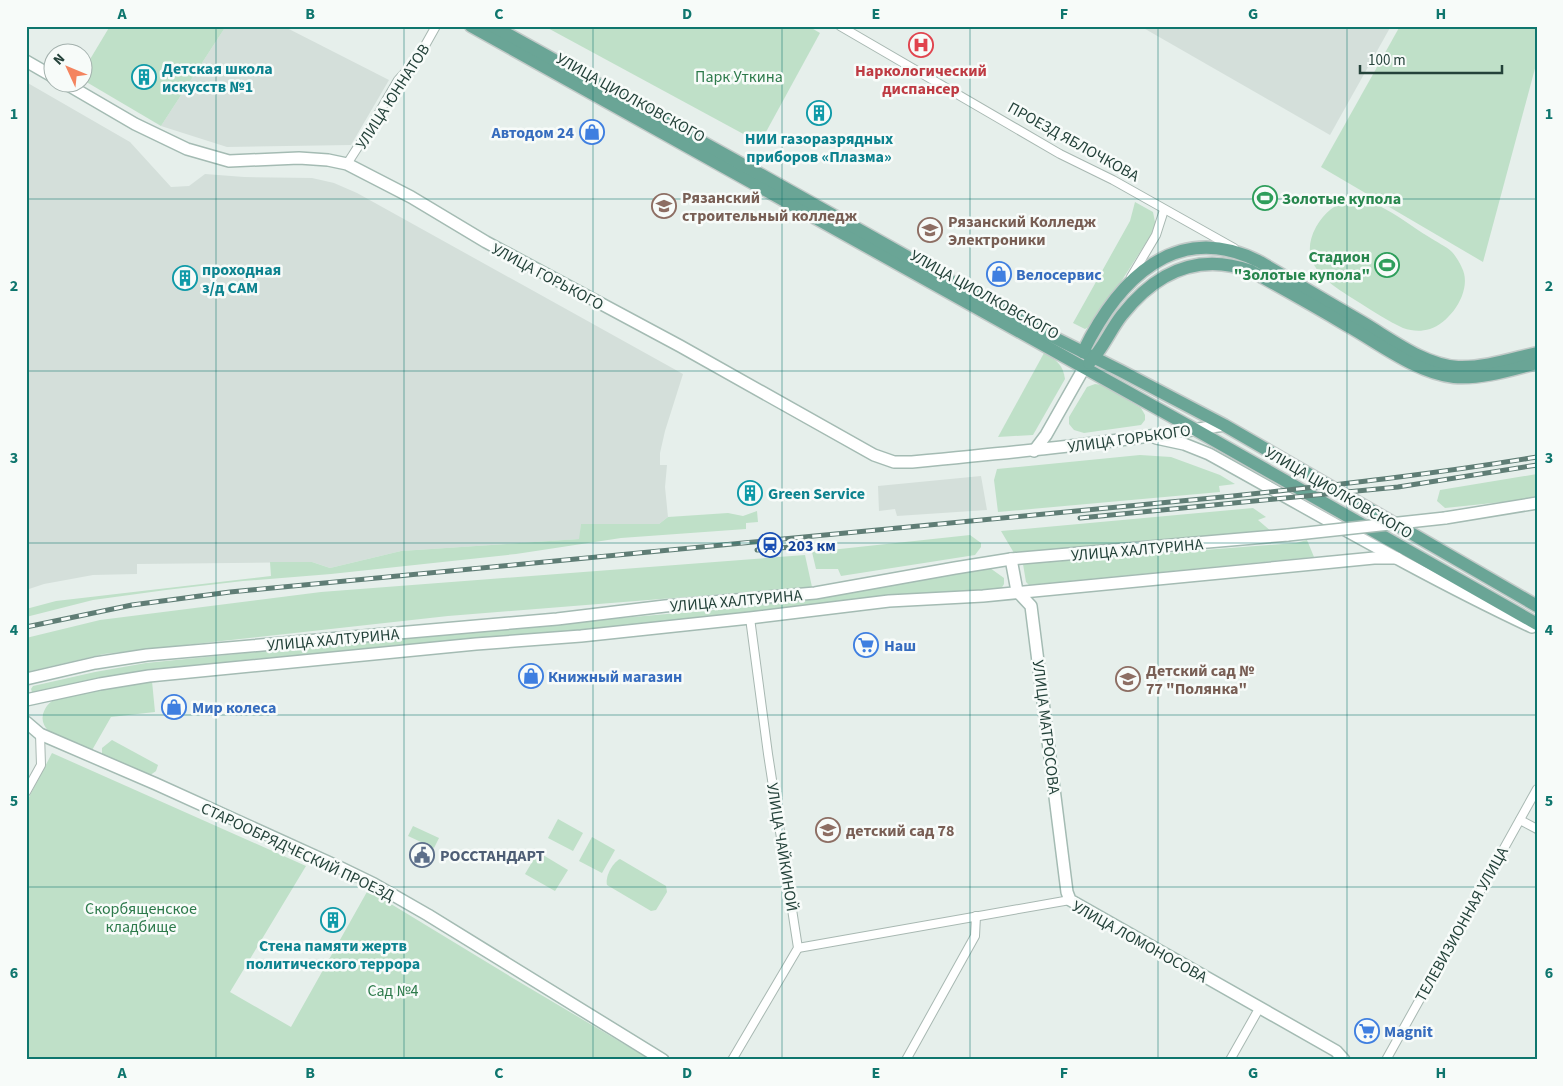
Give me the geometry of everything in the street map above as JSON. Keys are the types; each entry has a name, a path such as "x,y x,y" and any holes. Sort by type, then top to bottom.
{"main road":[{"name":"УЛИЦА ЦИОЛКОВСКОГО","path":"471,26 1196,430 1537,624"},
{"name":"УЛИЦА ЦИОЛКОВСКОГО","path":"493,26 1027,324 1224,425 1537,606"},
{"name":"ПРОЕЗД ЯБЛОЧКОВА","path":"1088,355 1097,325 1125,288 1149,267 1174,253 1194,248 1214,247 1242,253 1418,354 1439,363 1456,367 1478,366 1537,353"},
{"path":"1084,368 1088,355 1122,315 1150,288 1165,277 1183,268 1212,263 1235,265 1251,271 1424,369 1440,374 1454,377 1482,376 1537,363"}],"street":[{"name":"УЛИЦА ЮННАТОВ","path":"347,164 398,80 418,58 436,26"},
{"name":"ПРОЕЗД ЯБЛОЧКОВА","path":"840,26 1060,154 1112,180 1242,253"},
{"path":"26,61 42,70"},
{"name":"УЛИЦА ГОРЬКОГО","path":"80,92 134,124 187,149 229,161 299,158 328,160 347,164 411,197 486,242 680,346 874,455 894,462 1034,451 1149,437 1224,425"},
{"name":"ПРОЕЗД ЯБЛОЧКОВА","path":"1125,288 1156,235 1164,210"},
{"name":"УЛИЦА ГОРЬКОГО","path":"1034,451 1046,435 1084,368"},
{"path":"1149,437 1184,444 1209,454 1478,602 1537,629"},
{"name":"УЛИЦА ХАЛТУРИНА","path":"26,679 96,663 147,656 556,619 665,606 815,593 1011,560 1288,535 1445,518 1537,503"},
{"name":"УЛИЦА ХАЛТУРИНА","path":"26,700 100,684 149,676 750,618 889,601 983,596 1017,591 1374,558 1397,558"},
{"name":"УЛИЦА МАТРОСОВА","path":"1011,560 1017,591 1032,606 1067,892 1070,900"},
{"name":"УЛИЦА ЧАЙКИНОЙ","path":"750,618 798,948"},
{"name":"СТАРООБРЯДЧЕСКИЙ ПРОЕЗД","path":"26,722 40,734 174,792 374,884 428,915 663,1060"},
{"path":"26,792 41,765 40,734"},
{"name":"ТЕЛЕВИЗИОННАЯ УЛИЦА","path":"1386,1060 1537,788"},
{"path":"1520,820 1537,829"},
{"name":"УЛИЦА ЛОМОНОСОВА","path":"798,948 1070,900 1336,1051 1344,1060"},
{"path":"906,1060 975,936 976,916"},
{"path":"732,1060 798,948"},
{"path":"1230,1060 1260,1007"}],"shaded area":[{"path":"226,26 283,26 389,80 351,145 227,147 161,126"},
{"path":"1140,26 1391,26 1330,135"},
{"path":"26,82 130,142 171,187 189,186 205,174 244,177 312,178 334,183 357,193 683,374 660,453 660,465 667,465 665,487 668,517 659,524 581,524 580,539 401,551 330,568 312,562 137,564 137,574 93,575 44,584 26,590"},
{"path":"981,476 987,510 897,516 895,509 879,511 878,486"}],"green space":[{"path":"110,26 226,26 161,126 92,85 92,56"},
{"name":"Парк Уткина","path":"544,26 808,26 820,33 760,143"},
{"path":"1400,26 1537,26 1537,61 1483,262 1321,167"},
{"name":"Стадион \"Золотые купола\"","path":"1351,199 1365,200 1378,205 1447,248 1456,257 1465,277 1465,286 1458,304 1445,320 1423,331 1403,328 1338,289 1320,273 1313,263 1310,253 1311,241 1316,227 1331,209"},
{"path":"1135,202 1153,212 1156,227 1094,324 1085,329 1073,323 1130,221"},
{"path":"1044,353 1059,363 1065,379 1033,435 998,437"},
{"path":"1095,384 1103,385 1141,408 1145,415 1145,420 1141,425 1084,433 1074,430 1069,424 1069,417 1087,387"},
{"path":"1140,455 1171,457 1220,475 1235,484 1219,486 1220,492 998,512 994,480 997,469"},
{"path":"1537,474 1537,496 1512,501 1445,508 1437,501 1440,490"},
{"path":"1253,508 1266,517 1258,520 1272,532 1014,553 1001,531"},
{"path":"757,511 758,522 746,523 746,529 621,538 516,554 166,590 93,600 26,617 26,609 56,601 271,576 270,562 312,562 330,568 401,551 579,539 581,524 659,524 668,517 728,513 743,516"},
{"path":"970,535 981,543 981,547 975,555 841,576 838,569 816,569 812,552"},
{"path":"1307,540 1314,557 1029,585 1026,582 1023,564 1296,543"},
{"path":"805,555 812,587 448,616 104,654 26,672 26,638 100,620 321,592"},
{"path":"990,568 1004,578 1004,584 1001,589 577,631 253,659 95,679 35,693 31,689 33,686 146,663 448,633 748,607"},
{"path":"152,681 155,712 111,717 91,752 59,739 46,728 43,722 45,708 58,697"},
{"path":"112,740 158,765 156,771 149,776 102,756 102,748"},
{"name":"Скорбященское кладбище","path":"52,753 306,866 230,992 291,1027 368,890 651,1060 26,1060 26,803"},
{"path":"558,819 583,833 573,851 548,838"},
{"path":"413,826 439,838 434,848 408,836"},
{"path":"592,837 615,850 602,873 579,861"},
{"path":"538,852 568,870 555,891 525,874"},
{"path":"620,859 666,886 667,892 656,910 651,911 607,885 610,870"}],"railway":[{"path":"26,627 132,605 230,592 1233,496 1423,474 1537,457"},
{"path":"1080,518 1398,487 1537,465"},
{"path":"757,550 791,547"}],"place":[{"name":"Наркологический диспансер","path":"921,45"},
{"name":"Детская школа искусств №1","path":"144,77"},
{"name":"НИИ газоразрядных приборов «Плазма»","path":"819,113"},
{"name":"Автодом 24","path":"592,132"},
{"name":"Золотые купола","path":"1265,198"},
{"name":"Рязанский строительный колледж","path":"664,206"},
{"name":"Рязанский Колледж Электроники","path":"930,230"},
{"name":"Стадион \"Золотые купола\"","path":"1387,265"},
{"name":"Велосервис","path":"999,274"},
{"name":"проходная з/д САМ","path":"185,278"},
{"name":"Green Service","path":"750,493"},
{"name":"203 км","path":"770,545"},
{"name":"Наш","path":"866,645"},
{"name":"Книжный магазин","path":"531,676"},
{"name":"Детский сад № 77 \"Полянка\"","path":"1128,679"},
{"name":"Мир колеса","path":"174,707"},
{"name":"детский сад 78","path":"828,830"},
{"name":"РОССТАНДАРТ","path":"422,855"},
{"name":"Стена памяти жертв политического террора","path":"333,920"},
{"name":"Magnit","path":"1367,1031"}],"park label":[{"name":"Сад №4","path":"393,990"}]}
